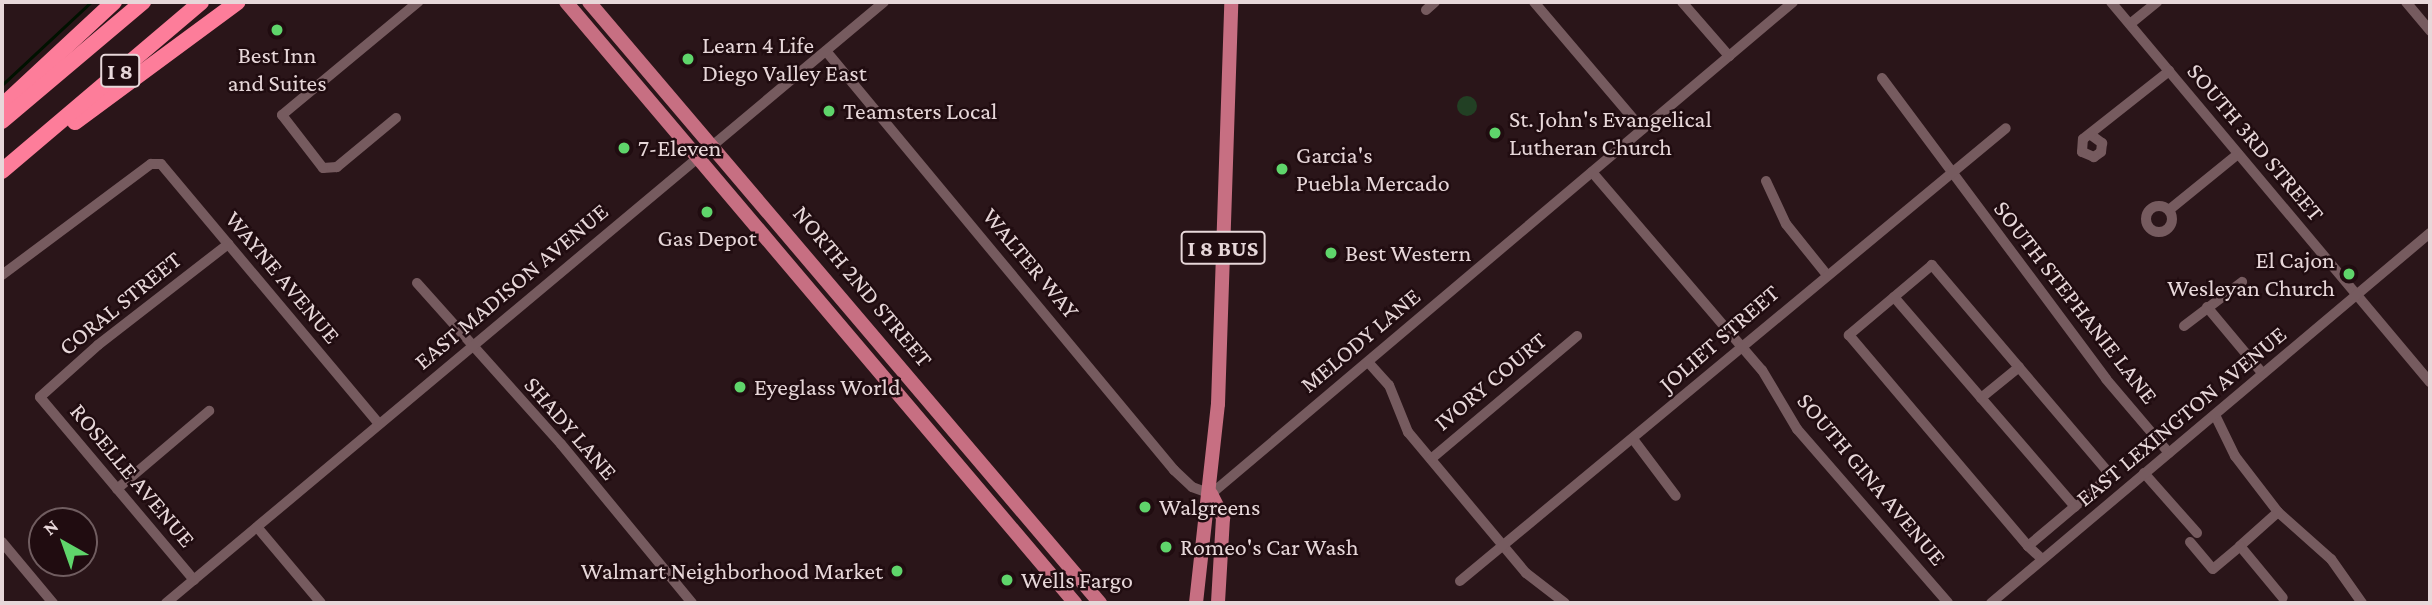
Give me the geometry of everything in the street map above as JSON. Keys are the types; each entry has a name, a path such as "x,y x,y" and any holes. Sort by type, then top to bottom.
{"highway":[{"path":"2,106 114,2"},
{"name":"I 8","path":"2,121 143,2"},
{"name":"I 8","path":"2,171 201,2"},
{"path":"38,140 70,125 238,2"}],"main road":[{"name":"NORTH 2ND STREET","path":"566,2 914,409 1075,603"},
{"name":"NORTH 2ND STREET","path":"589,2 940,411 1100,603"},
{"name":"I 8 BUS","path":"1196,603 1211,494 1231,2"},
{"path":"805,283 828,287 842,296"},
{"path":"914,409 928,415 940,411"},
{"path":"962,467 980,480 997,482"},
{"name":"I 8 BUS","path":"1211,494 1223,518 1217,603"},
{"path":"984,496 1021,510"}],"street":[{"path":"396,118 337,167 323,168 282,115 418,2"},
{"name":"EAST MADISON AVENUE","path":"166,603 884,2"},
{"path":"1426,10 1435,2"},
{"path":"1534,2 1642,129"},
{"path":"1682,2 1729,56"},
{"name":"MELODY LANE","path":"1211,494 1793,2"},
{"name":"SOUTH 3RD STREET","path":"2111,2 2429,378"},
{"path":"2130,24 2157,2"},
{"path":"2406,2 2430,31"},
{"name":"WALTER WAY","path":"826,51 1174,470 1192,487 1211,494"},
{"path":"2091,135 2169,71"},
{"name":"SOUTH STEPHANIE LANE","path":"1882,78 1956,172 1979,210 2097,368 2169,453"},
{"name":"JOLIET STREET","path":"1460,581 2006,128"},
{"path":"2169,210 2237,153"},
{"name":"WAYNE AVENUE","path":"2,275 151,164 161,164 379,424"},
{"name":"SOUTH GINA AVENUE","path":"1592,172 1740,348 1762,370 1797,429 1948,603"},
{"path":"1766,181 1786,224 1827,275"},
{"name":"EAST LEXINGTON AVENUE","path":"1990,603 2430,233"},
{"name":"CORAL STREET","path":"40,397 98,345 228,244"},
{"path":"2028,547 2106,480 2108,472 1932,265 1849,335 2028,547 2042,559"},
{"name":"SHADY LANE","path":"417,282 472,348 561,444 692,603"},
{"path":"2184,326 2242,282"},
{"path":"1894,297 2075,507"},
{"path":"2207,307 2263,373"},
{"name":"IVORY COURT","path":"1431,458 1577,336"},
{"path":"1368,362 1389,385 1408,432 1526,573 1565,603"},
{"path":"1981,398 2019,367"},
{"name":"ROSELLE AVENUE","path":"40,397 194,580"},
{"path":"117,489 209,411"},
{"path":"2215,415 2235,456 2278,512 2331,559 2362,603"},
{"path":"1633,439 1676,496"},
{"path":"2144,473 2193,537 2213,569 2278,512"},
{"path":"257,527 321,603"},
{"path":"2,542 53,603"},
{"path":"2240,546 2282,602"}],"green space":[{"path":"1467,96 1474,99 1477,106 1474,113 1467,116 1460,113 1457,106 1460,99"}],"waterway":[{"path":"2,85 91,2"}],"place":[{"name":"Best Inn and Suites","path":"277,30"},
{"name":"Learn 4 Life Diego Valley East","path":"688,59"},
{"name":"Teamsters Local","path":"829,111"},
{"name":"St. John's Evangelical Lutheran Church","path":"1495,133"},
{"name":"7-Eleven","path":"624,148"},
{"name":"Garcia's Puebla Mercado","path":"1282,169"},
{"name":"Gas Depot","path":"707,212"},
{"name":"Best Western","path":"1331,253"},
{"name":"El Cajon Wesleyan Church","path":"2349,274"},
{"name":"Eyeglass World","path":"740,387"},
{"name":"Walgreens","path":"1145,507"},
{"name":"Romeo's Car Wash","path":"1166,547"},
{"name":"Walmart Neighborhood Market","path":"897,571"},
{"name":"Wells Fargo","path":"1007,580"}]}
